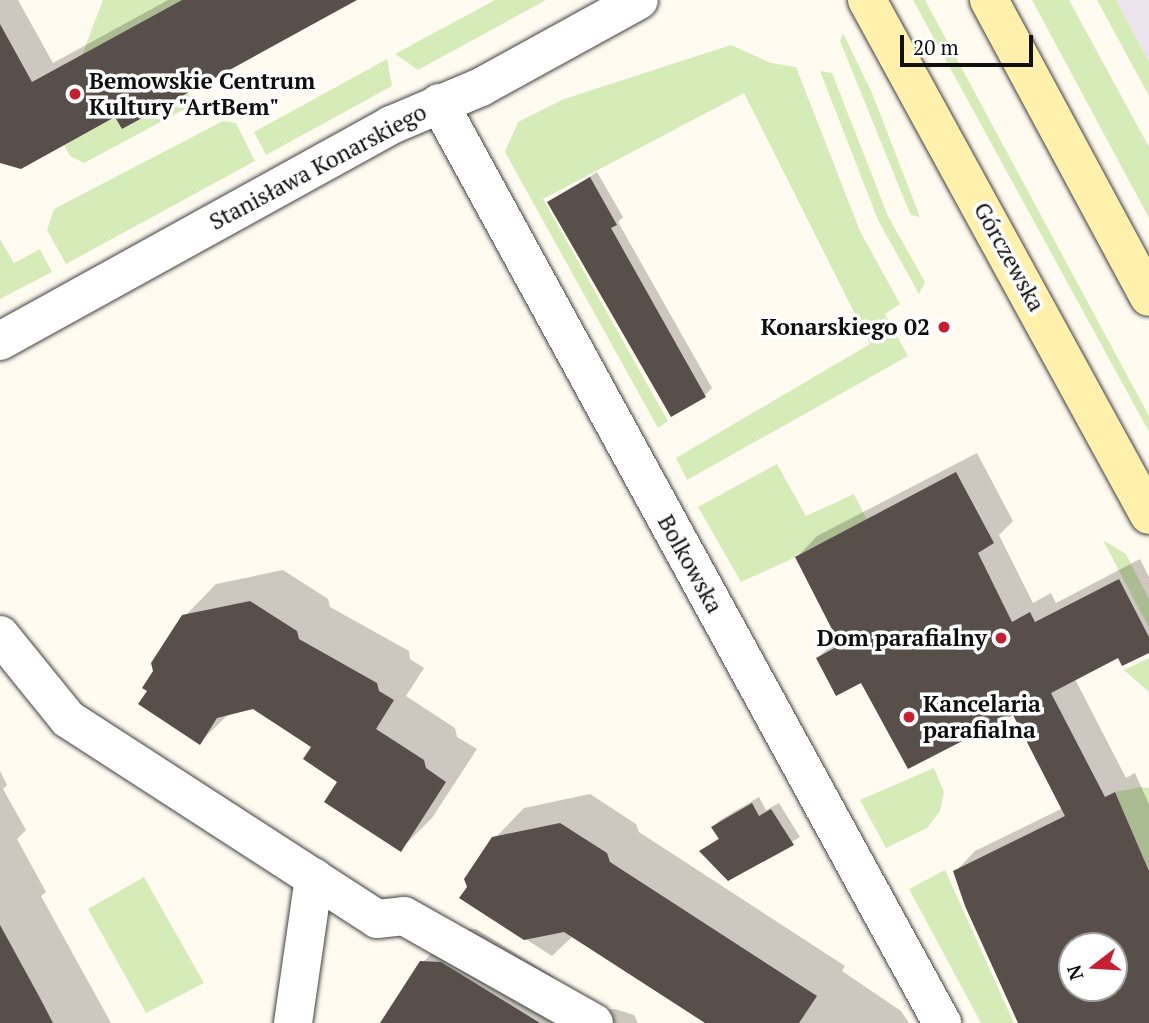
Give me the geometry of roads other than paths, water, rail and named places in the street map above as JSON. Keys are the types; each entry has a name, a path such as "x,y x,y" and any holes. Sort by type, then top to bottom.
{"main road":[{"name":"Górczewska","path":"867,0 1149,516"},
{"path":"989,0 1149,297"}],"street":[{"name":"Stanisława Konarskiego","path":"0,341 391,125 494,80 639,0"},
{"name":"Bolkowska","path":"439,103 942,1023"},
{"path":"0,635 68,719 377,919 404,916 594,1023"},
{"path":"293,1023 314,878"}],"place":[{"name":"Bemowskie Centrum Kultury \"ArtBem\"","path":"75,94"},
{"name":"Konarskiego 02","path":"944,327"},
{"name":"Dom parafialny","path":"1001,638"},
{"name":"Kancelaria parafialna","path":"909,717"}]}
